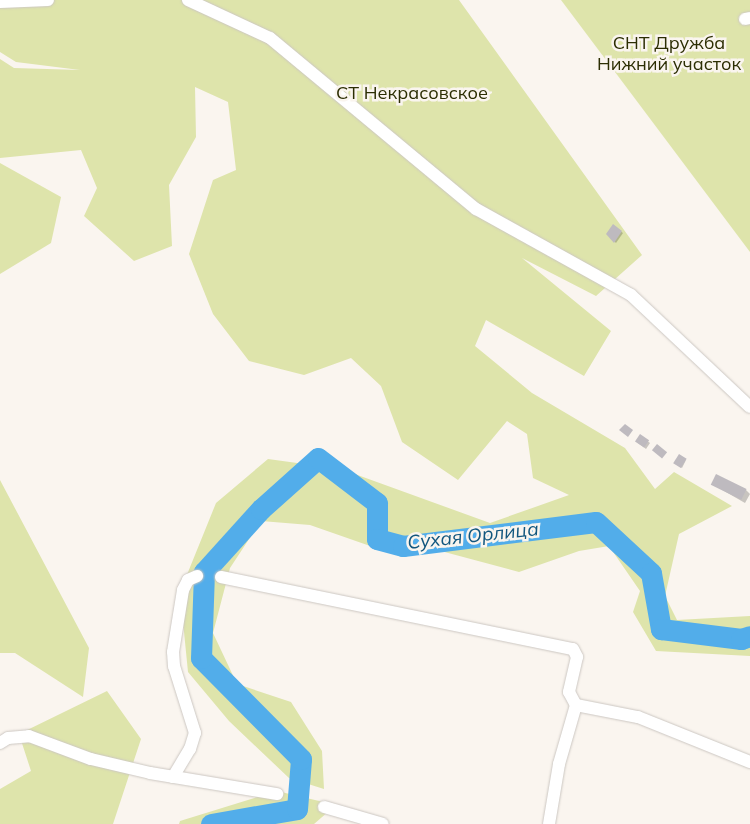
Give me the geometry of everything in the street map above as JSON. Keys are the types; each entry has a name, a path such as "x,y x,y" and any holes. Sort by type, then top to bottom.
{"street":[{"path":"0,2 46,0"},
{"path":"188,0 270,38 476,209 631,294 750,407"},
{"path":"173,777 190,748 195,732 174,666 173,652 183,590 188,580 197,576"},
{"path":"221,577 574,649 577,657 569,692 576,705 559,764 549,824"},
{"path":"576,705 638,717 750,762"},
{"path":"0,743 8,738 29,736 91,759 173,777 277,794"},
{"path":"324,807 383,824"}],"green space":[{"name":"СТ Некрасовское","path":"0,0 459,0 642,255 596,296 522,258 611,331 584,376 486,320 475,346 532,393 625,448 655,489 674,472 732,506 679,534 665,596 677,620 750,616 750,656 656,651 633,612 640,591 609,546 579,551 519,572 422,546 373,547 310,525 261,521 230,568 213,633 237,684 291,702 322,751 324,789 289,778 229,721 188,672 180,592 216,503 268,459 341,469 490,523 569,495 533,478 527,434 507,421 458,480 402,442 381,386 351,358 304,375 249,361 213,314 189,254 213,180 236,170 228,102 195,87 196,137 169,185 172,246 134,261 84,216 97,188 81,150 0,158 0,59 14,68 80,70 16,62 0,52"},
{"name":"СНТ Дружба Нижний участок","path":"561,0 750,0 750,252"},
{"path":"0,163 61,197 51,243 0,274"},
{"path":"0,480 89,648 83,697 15,653 0,653"},
{"path":"107,691 141,739 113,824 0,824 0,789 31,771 19,734"},
{"path":"277,791 336,805 314,824 179,824 180,821"}],"building":[{"path":"613,224 622,231 614,243 606,234"},
{"path":"625,424 633,430 628,437 619,430"},
{"path":"640,434 649,440 644,448 635,441"},
{"path":"657,444 667,452 662,458 652,450"},
{"path":"679,454 687,459 681,468 673,463"},
{"path":"716,474 747,489 741,500 711,485"}],"waterway":[{"name":"Сухая Орлица","path":"211,824 297,809 301,759 201,658 204,572 261,509 318,458 377,503 377,539 403,546 596,522 651,573 661,629 741,639 750,636"}]}
